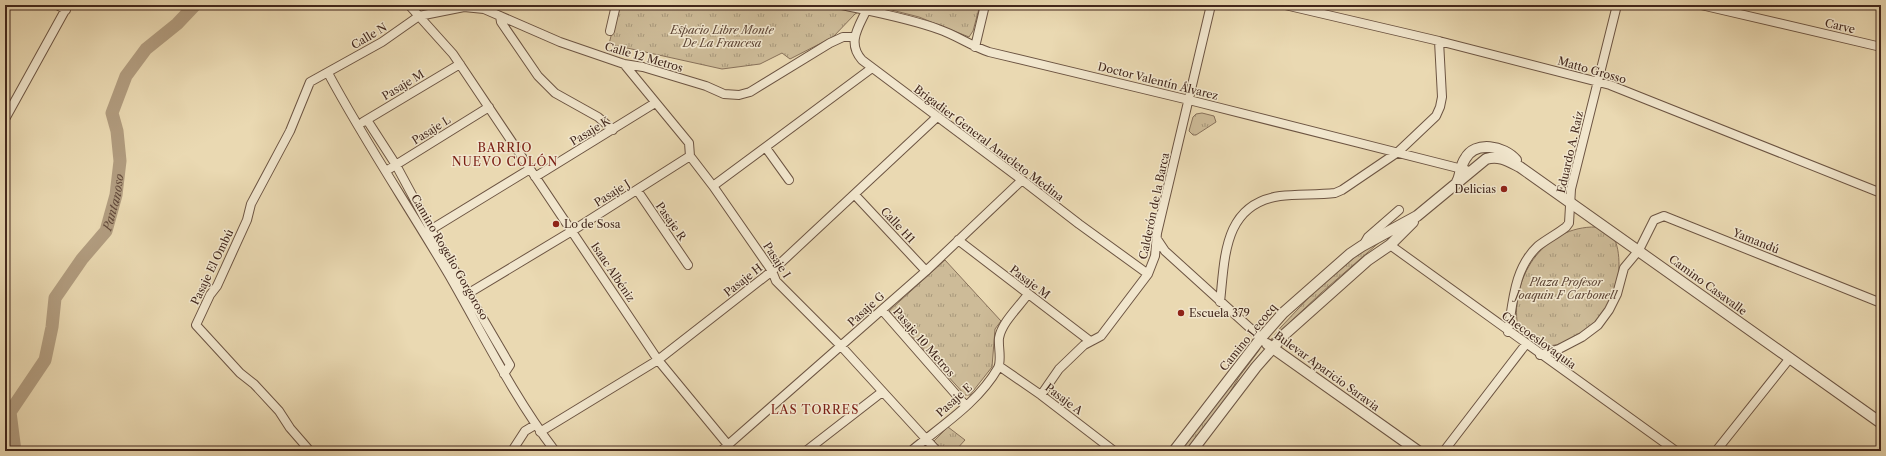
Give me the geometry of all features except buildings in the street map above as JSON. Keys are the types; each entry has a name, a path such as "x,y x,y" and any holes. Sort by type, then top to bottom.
{"street":[{"path":"5,119 67,7 57,5"},
{"name":"Isaac Albéniz","path":"409,5 453,54 658,360 727,449"},
{"path":"610,30 616,5"},
{"name":"Doctor Valentín Álvarez","path":"842,5 936,28 975,47 1466,170"},
{"path":"975,47 985,5"},
{"name":"Calderón de la Barca","path":"1041,395 1059,370 1084,345 1101,336 1154,264 1157,239 1211,5"},
{"name":"Matto Grosso","path":"1285,5 1598,81 1881,193"},
{"name":"Eduardo A. Raíz","path":"1508,332 1513,295 1523,266 1537,247 1566,227 1570,218 1571,190 1617,5"},
{"name":"Carve","path":"1701,5 1881,47"},
{"name":"Calle 12 Metros","path":"419,16 464,6 484,9 560,42 624,64 642,66 706,86 724,94 739,95 750,92 830,43 843,37 855,37"},
{"path":"855,37 866,10"},
{"name":"Calle N","path":"328,73 382,42 419,16"},
{"path":"500,16 501,22 546,84 555,93 598,117 613,130"},
{"name":"Brigadier General Anacleto Medina","path":"855,37 855,52 872,68 1079,224 1148,274"},
{"path":"1220,302 1226,249 1232,227 1241,216 1253,206 1279,196 1335,193 1342,190 1398,152 1436,116 1442,97 1439,42"},
{"name":"Pasaje M","path":"357,126 460,64"},
{"name":"Pasaje I","path":"624,64 636,76 655,103 689,143 690,156 713,186 772,271 776,281 841,346 937,451"},
{"path":"713,186 872,68"},
{"name":"Camino Rogelio Gorgoroso","path":"328,73 357,126 428,232 465,295 504,374 535,425 555,451"},
{"name":"Pasaje El Ombú","path":"310,451 290,428 279,411 254,384 240,373 196,325 220,279 247,220 251,204 290,131 310,82 317,76 328,73"},
{"name":"Pasaje K","path":"428,232 613,130 655,103"},
{"name":"Pasaje L","path":"386,171 489,107"},
{"name":"Pasaje H","path":"540,432 658,360 772,271 937,117"},
{"path":"367,120 396,165 428,232"},
{"name":"Camino Lecocq","path":"1192,451 1272,348 1324,298 1368,260 1390,245 1417,216 1457,183 1466,170 1468,154 1486,147 1496,148 1504,151 1514,158 1520,167"},
{"path":"766,148 790,180"},
{"name":"Pasaje J","path":"465,295 572,231 690,156"},
{"path":"1466,170 1492,157 1503,158 1520,167"},
{"name":"Camino Casavalle","path":"1520,167 1881,423"},
{"name":"Pasaje G","path":"727,449 926,270 1022,180"},
{"name":"Pasaje R","path":"637,190 688,264"},
{"name":"Calle H1","path":"855,195 926,270"},
{"path":"1362,246 1368,237 1399,210"},
{"name":"Camino Lecocq","path":"1174,451 1261,338 1283,312 1362,246 1417,216"},
{"name":"Yamandú","path":"1639,250 1654,220 1664,216 1881,303"},
{"name":"Bulevar Aparicio Saravia","path":"1157,239 1165,251 1272,348 1418,451"},
{"name":"Pasaje M","path":"958,240 1090,341"},
{"name":"Checoeslovaquia","path":"1390,245 1508,332 1676,451"},
{"path":"1540,355 1559,349 1582,337 1598,325 1609,310 1617,294 1624,268 1639,250"},
{"path":"999,366 1000,336 1004,327 1028,294"},
{"name":"Pasaje 10 Metros","path":"882,310 966,406"},
{"path":"1444,451 1526,344"},
{"path":"1716,451 1790,358"},
{"name":"Pasaje A","path":"999,366 1041,395 1114,451"},
{"name":"Pasaje E","path":"911,451 974,400 999,366"},
{"path":"806,451 882,392"},
{"path":"512,451 525,431 535,425"}],"green space":[{"name":"Espacio Libre Monte De La Francesa","path":"619,5 871,5 855,14 833,37 790,59 782,53 760,64 722,69 609,44"},
{"path":"872,5 980,5 973,31 969,37 919,17"},
{"path":"1202,113 1214,116 1216,122 1196,135 1193,135 1189,131 1193,117 1196,114"},
{"name":"Plaza Profesor Joaquin F Carbonell","path":"1596,227 1612,236 1616,242 1619,261 1619,271 1614,293 1606,308 1592,325 1572,339 1551,346 1540,345 1530,341 1521,332 1517,321 1517,303 1520,286 1527,270 1536,256 1548,244 1562,235 1578,229"},
{"path":"1382,240 1321,293 1270,341 1314,292 1363,250"},
{"path":"945,260 1001,321 995,329 992,367 970,395 965,395 889,311"},
{"path":"1259,348 1260,349 1239,377 1226,399 1186,451 1180,451"},
{"path":"948,427 965,440 955,451 942,451 934,441"}],"waterway":[{"name":"Pantanoso","path":"15,451 10,412 45,360 52,327 55,298 82,259 106,231 116,195 120,161 117,131 112,113 126,76 146,49 177,24 195,5"}],"place":[{"name":"Delicias","path":"1504,189"},
{"name":"Lo de Sosa","path":"556,224"},
{"name":"Escuela 379","path":"1181,313"}],"district":[{"name":"BARRIO NUEVO COLÓN","path":"505,154"},
{"name":"LAS TORRES","path":"815,409"}]}
